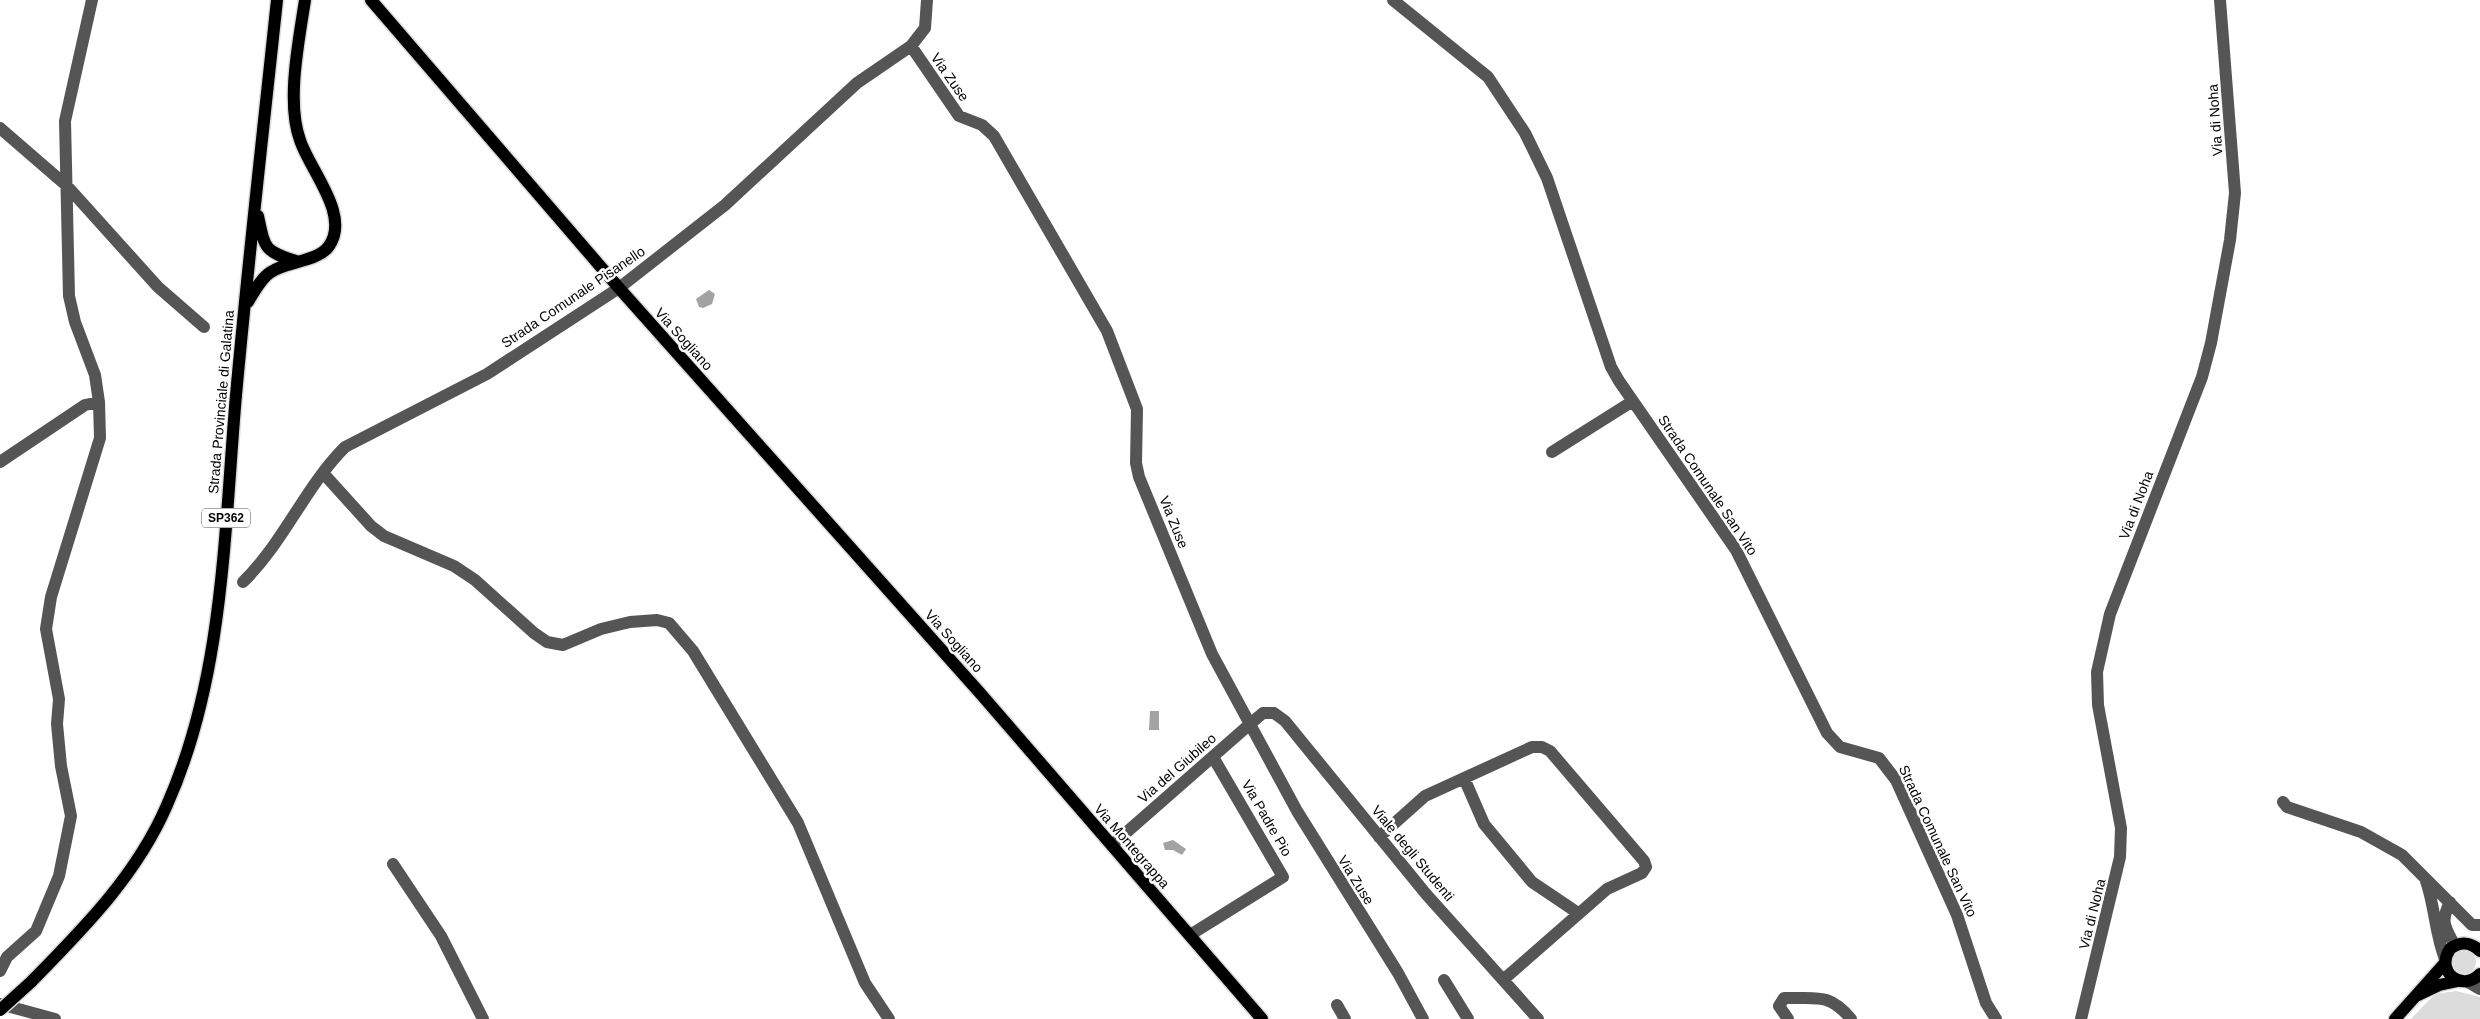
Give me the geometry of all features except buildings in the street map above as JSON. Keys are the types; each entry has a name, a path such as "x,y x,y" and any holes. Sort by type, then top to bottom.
{"main road":[{"name":"Strada Provinciale di Galatina","path":"1,1008 31,982 92,919 131,870 167,807 188,751 208,679 217,617 245,306 277,0"},
{"path":"245,306 258,285 270,272 296,261 316,257 329,246 336,225 330,201 299,140 295,118 295,68 305,0"},
{"name":"Via Sogliano","path":"371,0 619,288 980,693"},
{"path":"256,204 263,240 272,253 296,261"},
{"name":"Via Montegrappa","path":"980,693 1262,1019"},
{"path":"2395,1019 2445,961 2455,946 2468,944 2480,937"},
{"path":"2468,944 2480,951"},
{"path":"2445,961 2448,974 2463,982"},
{"path":"2416,996 2439,985 2463,982 2480,974"}],"street":[{"path":"0,971 7,957 36,932 60,876 71,816 61,766 57,724 59,699 46,629 51,597 100,438 99,402 95,376 74,322 69,296 65,120 92,0"},
{"name":"Strada Comunale Pisanello","path":"244,582 257,569 279,540 323,473 345,447 487,374 619,288 725,205 858,82 911,46 925,28 927,0"},
{"name":"Strada Comunale San Vito","path":"1393,0 1488,77 1525,133 1547,178 1611,367 1736,550 1827,733 1840,747 1879,758 1886,764 1896,780 1957,915 1986,1003 1996,1019"},
{"name":"Via di Noha","path":"2081,1019 2120,857 2120,828 2098,705 2097,672 2102,644 2110,614 2202,377 2211,343 2230,240 2235,192 2220,0"},
{"name":"Via Zuse","path":"911,46 959,116 982,125 994,136 1107,331 1137,409 1136,463 1139,476 1212,654 1297,811 1398,973 1423,1019"},
{"path":"0,128 67,186 158,287 204,327"},
{"path":"1552,452 1633,401"},
{"path":"0,462 85,406 99,402"},
{"path":"323,473 371,526 384,536 454,566 475,580 534,633 547,642 564,645 601,629 630,622 657,620 669,624 693,651 798,823 816,862 865,983 889,1019"},
{"name":"Via del Giubileo","path":"1112,846 1263,713"},
{"name":"Viale degli Studenti","path":"1263,713 1274,713 1285,721 1426,894 1538,1019"},
{"path":"1379,837 1425,796 1532,747 1542,747 1550,751 1644,861 1646,868 1642,873 1607,889 1503,980"},
{"name":"Via Padre Pio","path":"1190,936 1284,877 1213,757"},
{"path":"1464,778 1484,824 1532,882 1578,914"},
{"path":"2283,802 2287,807 2361,832 2402,855 2472,925 2480,926"},
{"path":"393,864 442,936 483,1019"},
{"path":"2425,876 2434,902 2438,939 2445,961"},
{"path":"2450,902 2444,914 2443,923 2455,946"},
{"path":"1444,980 1468,1019"},
{"path":"2463,982 2480,989"},
{"path":"1788,1019 1779,1006 1784,998 1830,999 1843,1009 1851,1019"},
{"path":"1337,1005 1345,1019"},
{"path":"1,1008 55,1019"}],"shaded area":[{"path":"709,290 715,294 712,304 703,308 699,307 696,299"},
{"path":"1150,711 1159,711 1159,730 1149,730"},
{"path":"1173,840 1186,849 1182,855 1173,850 1165,850 1163,843"},
{"path":"2464,950 2472,954 2476,962 2472,970 2464,974 2456,970 2452,962 2456,954"},
{"path":"2456,991 2480,997 2480,1019 2411,1019 2435,994"}]}
